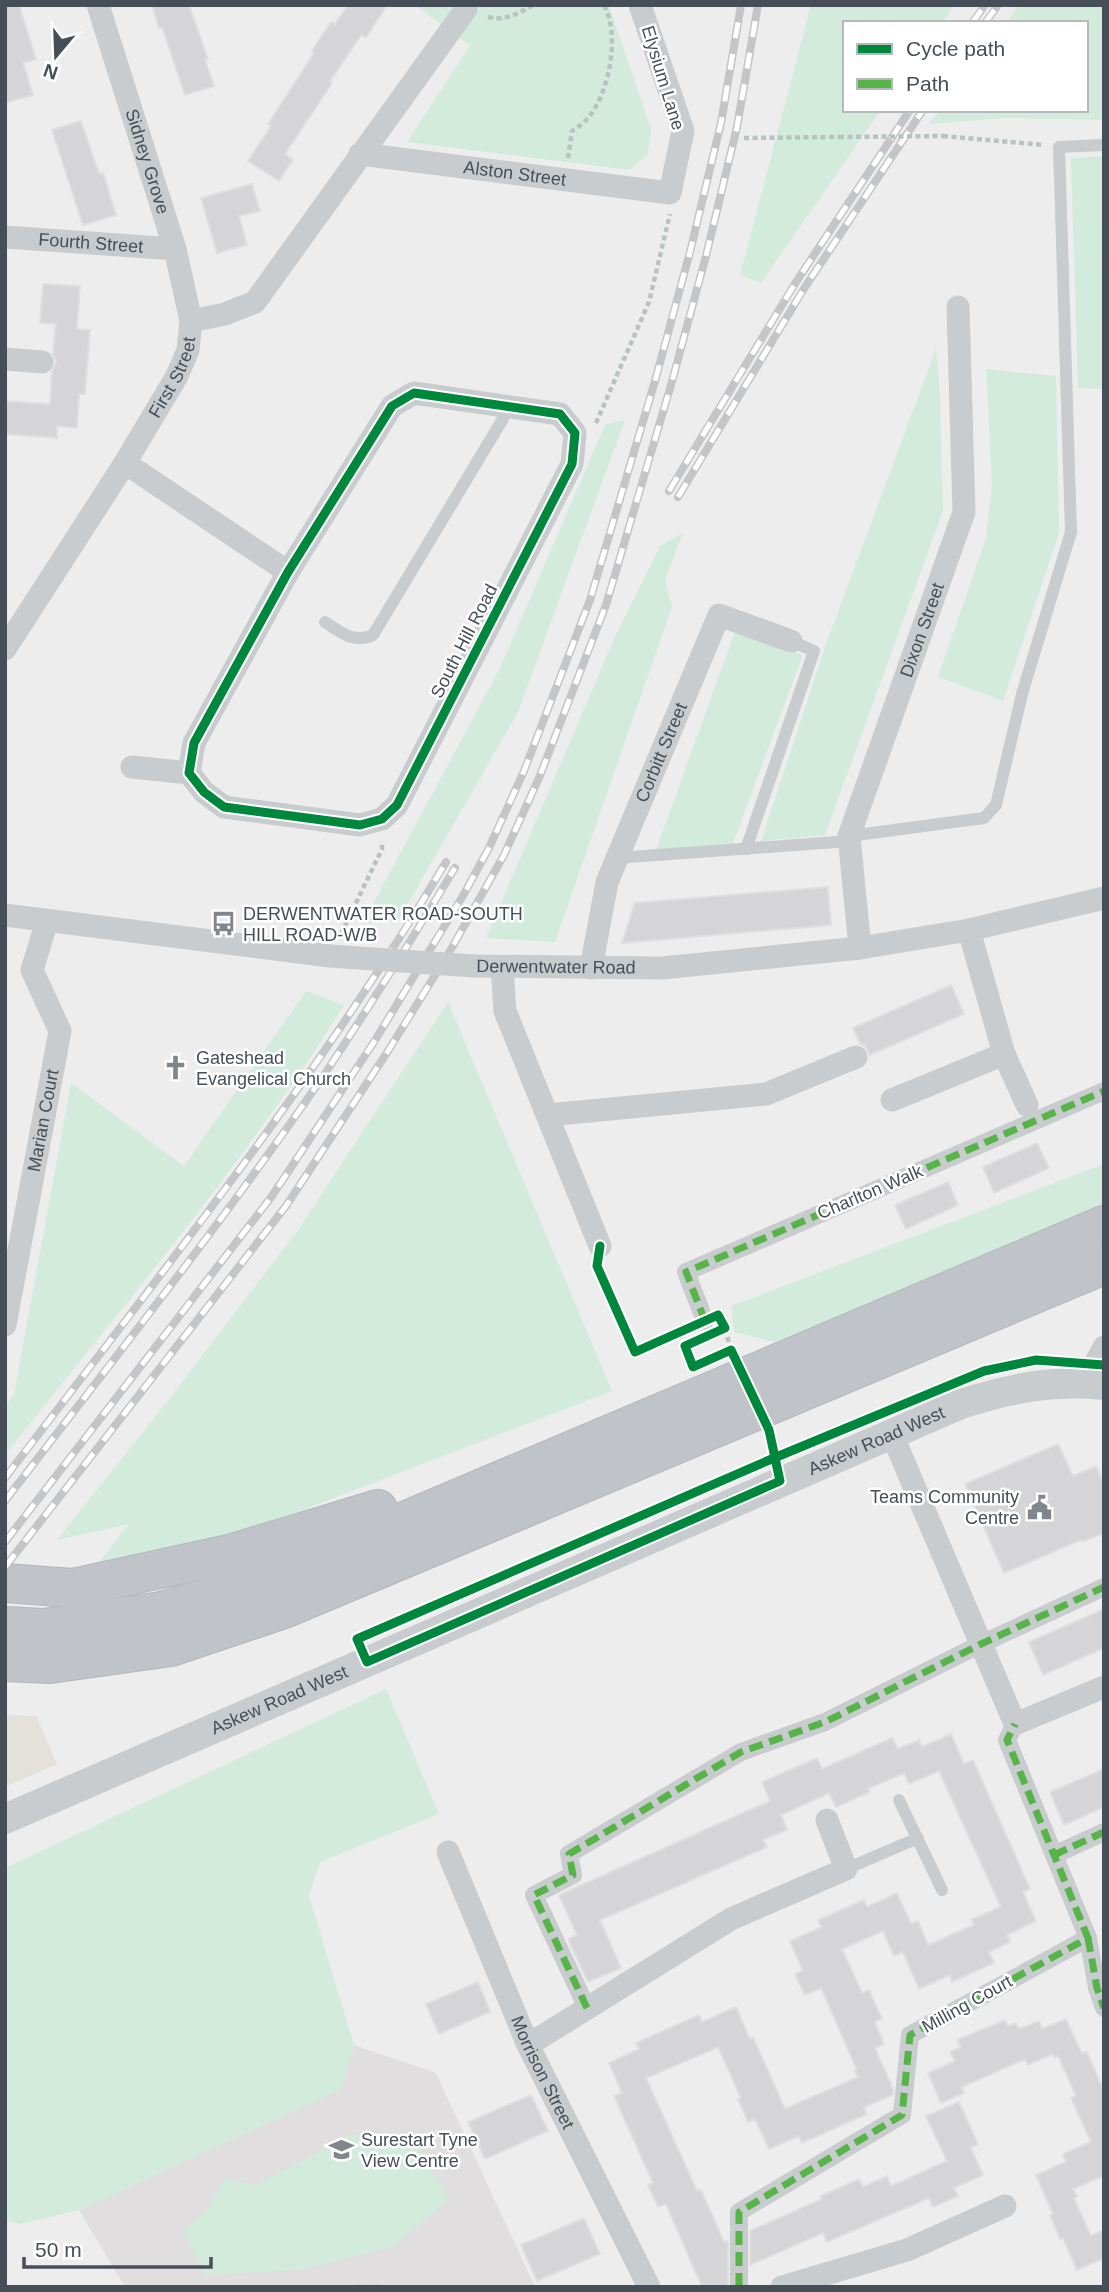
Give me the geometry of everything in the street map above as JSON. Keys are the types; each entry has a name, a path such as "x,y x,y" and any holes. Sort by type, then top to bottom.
{"highway":[{"path":"5,1662 47,1646 265,1580 1104,1225"},
{"path":"5,1626 47,1646 171,1647 284,1609 1104,1265"},
{"path":"5,1583 73,1588 233,1553 573,1449"}],"street":[{"name":"Sidney Grove","path":"98,5 175,249 191,321"},
{"name":"Elysium Lane","path":"639,5 683,131 670,193"},
{"name":"First Street","path":"5,649 125,463 177,376 188,350 191,321 225,314 255,302 466,9"},
{"name":"Alston Street","path":"360,154 670,193"},
{"name":"Fourth Street","path":"5,237 175,249"},
{"name":"Dixon Street","path":"860,948 849,839 964,512 958,307"},
{"path":"5,359 42,362"},
{"path":"188,774 194,743 288,572 392,406 414,393 560,414 575,433"},
{"name":"South Hill Road","path":"382,819 397,805 566,476 572,464 575,433"},
{"path":"125,463 288,572"},
{"name":"Corbitt Street","path":"591,968 607,882 719,615 791,640"},
{"path":"132,767 188,774 204,792 224,807 360,825 382,819"},
{"name":"Derwentwater Road","path":"5,915 330,956 502,968 662,968 860,948 969,930 1101,893"},
{"name":"Marian Court","path":"5,1325 61,1031 32,970 47,921"},
{"path":"969,930 1004,1054 1027,1105"},
{"path":"502,968 505,1011 600,1246"},
{"path":"892,1100 1004,1054"},
{"path":"548,1115 766,1094 856,1057"},
{"name":"Charlton Walk","path":"710,1327 686,1272 1104,1091"},
{"path":"1095,1384 1104,1347"},
{"name":"Askew Road West","path":"5,1819 961,1404 1012,1388 1050,1383 1095,1384"},
{"path":"891,1433 1015,1724"},
{"path":"587,2008 534,1895 573,1875 569,1854 741,1752 825,1722 981,1644 1104,1587"},
{"path":"1104,1687 1015,1724 1007,1741 1088,1938 1097,1987 1104,2008"},
{"path":"528,2045 731,1919 846,1869 827,1820"},
{"path":"1054,1855 1104,1832"},
{"name":"Morrison Street","path":"448,1852 528,2045 649,2287"},
{"name":"Milling Court","path":"739,2287 739,2212 902,2115 910,2035 1088,1938"},
{"path":"782,2287 821,2281 906,2250 1005,2206"}],"lane":[{"path":"616,858 849,839 984,818 996,805 1022,694 1071,532 1059,147 1104,145"},
{"path":"325,622 346,636 365,638 373,635 510,407"},
{"path":"746,849 814,651 791,640"},
{"path":"899,1800 942,1890"},
{"path":"846,1869 918,1838"}],"path":[{"path":"466,9 476,15 496,19 516,16 533,5"},
{"path":"565,180 572,131 589,117 605,86 612,56 608,15 604,5"},
{"path":"744,138 943,136 1059,147"},
{"path":"575,433 592,430 649,302 670,218 670,193"},
{"path":"330,956 382,849 382,819"},
{"path":"718,1356 732,1354 725,1328 718,1315 710,1327 725,1328"},
{"path":"356,2287 378,2287"}],"shaded area":[{"path":"5,1715 36,1716 57,1764 5,1787"},
{"name":"Surestart Tyne View Centre","path":"354,2045 436,2073 535,2287 125,2287 79,2210 341,2089"}],"green space":[{"path":"415,5 609,5 651,130 648,154 630,170 407,142 470,46"},
{"path":"811,5 954,5 943,21 843,21 843,112 880,112 761,283 740,275"},
{"path":"1019,5 1104,5 1104,120 1006,118 929,124 938,112 1088,112 1088,21 1007,21"},
{"path":"1104,156 1104,389 1078,388 1071,158"},
{"path":"936,349 943,511 825,835 761,841 826,644"},
{"path":"986,369 1056,376 1059,533 1003,701 938,677 986,538 992,482"},
{"path":"625,420 518,712 398,921 362,924 499,670 605,425"},
{"path":"683,533 665,580 672,607 555,942 486,938 617,632 660,546"},
{"path":"736,629 803,655 733,843 656,850"},
{"path":"306,991 344,1005 266,1122 224,1178 5,1455 5,1406 14,1394 71,1083 184,1166"},
{"path":"448,1002 612,1391 217,1543 97,1565 129,1524 57,1540 298,1230"},
{"path":"1104,1164 1104,1212 774,1342 734,1332 731,1306"},
{"path":"386,1689 439,1814 320,1862 309,1896 354,2045 341,2089 79,2210 21,2224 5,2221 5,1868"},
{"path":"353,2134 419,2149 449,2200 393,2246 297,2270 205,2275 183,2231 205,2212 225,2179 256,2185"}],"building":[{"path":"5,5 19,5 36,59 23,63 33,95 5,103"},
{"path":"152,5 189,5 208,59 205,60 214,86 185,95"},
{"path":"348,5 387,5 366,38 361,35 285,154 293,160 279,181 248,161 271,126 268,124 314,53 312,51 331,22 335,24"},
{"path":"81,121 99,174 103,173 116,215 83,225 52,130"},
{"path":"252,184 260,211 239,216 247,245 217,253 201,198"},
{"path":"43,284 80,286 77,329 90,330 85,394 79,394 77,428 57,426 57,438 5,434 5,401 50,404 52,371 56,362 53,354 56,324 40,323"},
{"path":"828,887 831,925 622,943 635,903"},
{"path":"951,985 964,1014 870,1055 865,1046 860,1044 853,1028"},
{"path":"1037,1143 1049,1168 994,1193 983,1167"},
{"path":"948,1182 958,1205 906,1229 895,1205"},
{"name":"Teams Community Centre","path":"1058,1444 1073,1476 1096,1466 1104,1484 1104,1533 1004,1573 965,1484"},
{"path":"1104,1609 1104,1648 1043,1675 1029,1642"},
{"path":"951,1734 964,1764 973,1760 1030,1889 1023,1892 1036,1921 1007,1935 1010,1942 989,1952 994,1963 952,1982 950,1975 919,1989 903,1952 894,1956 883,1931 842,1949 862,1993 869,1990 882,2019 875,2022 884,2044 875,2048 893,2089 893,2095 864,2107 867,2114 802,2143 799,2136 769,2149 755,2119 748,2122 738,2099 741,2098 718,2047 646,2078 697,2191 701,2190 724,2242 728,2241 728,2287 702,2287 666,2204 658,2207 648,2185 653,2183 614,2096 622,2093 609,2063 639,2049 636,2043 699,2015 702,2022 736,2007 750,2039 753,2037 785,2109 858,2077 821,1988 805,1995 795,1974 803,1971 790,1941 822,1927 818,1920 864,1900 867,1907 897,1893 911,1924 918,1921 928,1945 974,1925 972,1919 1001,1907 939,1771 909,1784 904,1773 836,1807 829,1793 781,1815 787,1830 763,1840 767,1847 600,1920 621,1968 588,1982 568,1939 577,1935 559,1895 770,1801 762,1782 817,1758 822,1769 892,1738 898,1749 919,1740 922,1747"},
{"path":"1104,1769 1104,1807 1064,1825 1050,1792"},
{"path":"478,1982 490,2012 439,2034 426,2004"},
{"path":"1066,2019 1082,2054 1087,2052 1104,2092 1104,2176 1073,2189 1077,2196 1074,2198 1091,2236 1104,2230 1104,2258 1077,2270 1063,2238 1060,2239 1050,2215 1053,2214 1036,2175 1066,2162 1063,2154 1091,2142 1071,2098 1076,2096 1058,2056 1054,2058 1053,2054 1028,2065 1025,2059 962,2087 964,2093 941,2103 928,2073 955,2061 950,2052 961,2047 957,2040 1005,2020 1008,2026 1016,2023 1019,2029 1039,2021 1042,2029"},
{"path":"531,2095 548,2131 485,2159 468,2122"},
{"path":"959,2102 978,2144 971,2148 983,2175 954,2188 958,2196 933,2207 929,2198 827,2242 823,2233 750,2265 750,2231 822,2199 821,2196 859,2179 863,2187 887,2176 891,2186 947,2161 926,2116"},
{"path":"584,2218 600,2254 537,2281 521,2245"}],"railway":[{"path":"5,1542 272,1196 374,1042 489,848 524,771 590,600 690,252 721,123 741,5"},
{"path":"5,1567 286,1206 388,1051 450,951 504,855 539,778 606,605 706,256 737,127 758,5"},
{"path":"973,21 985,5"},
{"path":"986,21 998,5"},
{"path":"669,491 796,282 909,112"},
{"path":"678,497 805,287 922,112"},
{"path":"5,1478 290,1100 396,943 446,862"},
{"path":"5,1501 284,1132 356,1026 455,868"}],"marked path":[{"path":"705,1321 686,1272 1104,1091"},
{"path":"587,2008 534,1895 573,1875 569,1854 741,1752 825,1722 981,1644 1104,1587"},
{"path":"739,2287 739,2212 902,2115 910,2035 1088,1938 1007,1740 1015,1724"},
{"path":"1054,1855 1104,1832"},
{"path":"1088,1938 1097,1988 1104,2008"}],"cycle path":[{"path":"414,393 560,414 575,433 572,464 397,805 382,819 360,825 224,807 204,792 189,773 194,743 288,572 392,406 414,393"},
{"path":"600,1246 597,1266 635,1352 718,1315 725,1328 685,1346 693,1367 731,1350 769,1430 780,1481 367,1662 357,1639 774,1458 984,1371 1036,1360 1104,1365"}],"place":[{"name":"DERWENTWATER ROAD-SOUTH HILL ROAD-W/B","path":"223,924"},
{"name":"Gateshead Evangelical Church","path":"176,1068"},
{"name":"Teams Community Centre","path":"1039,1507"},
{"name":"Surestart Tyne View Centre","path":"341,2150"}]}
